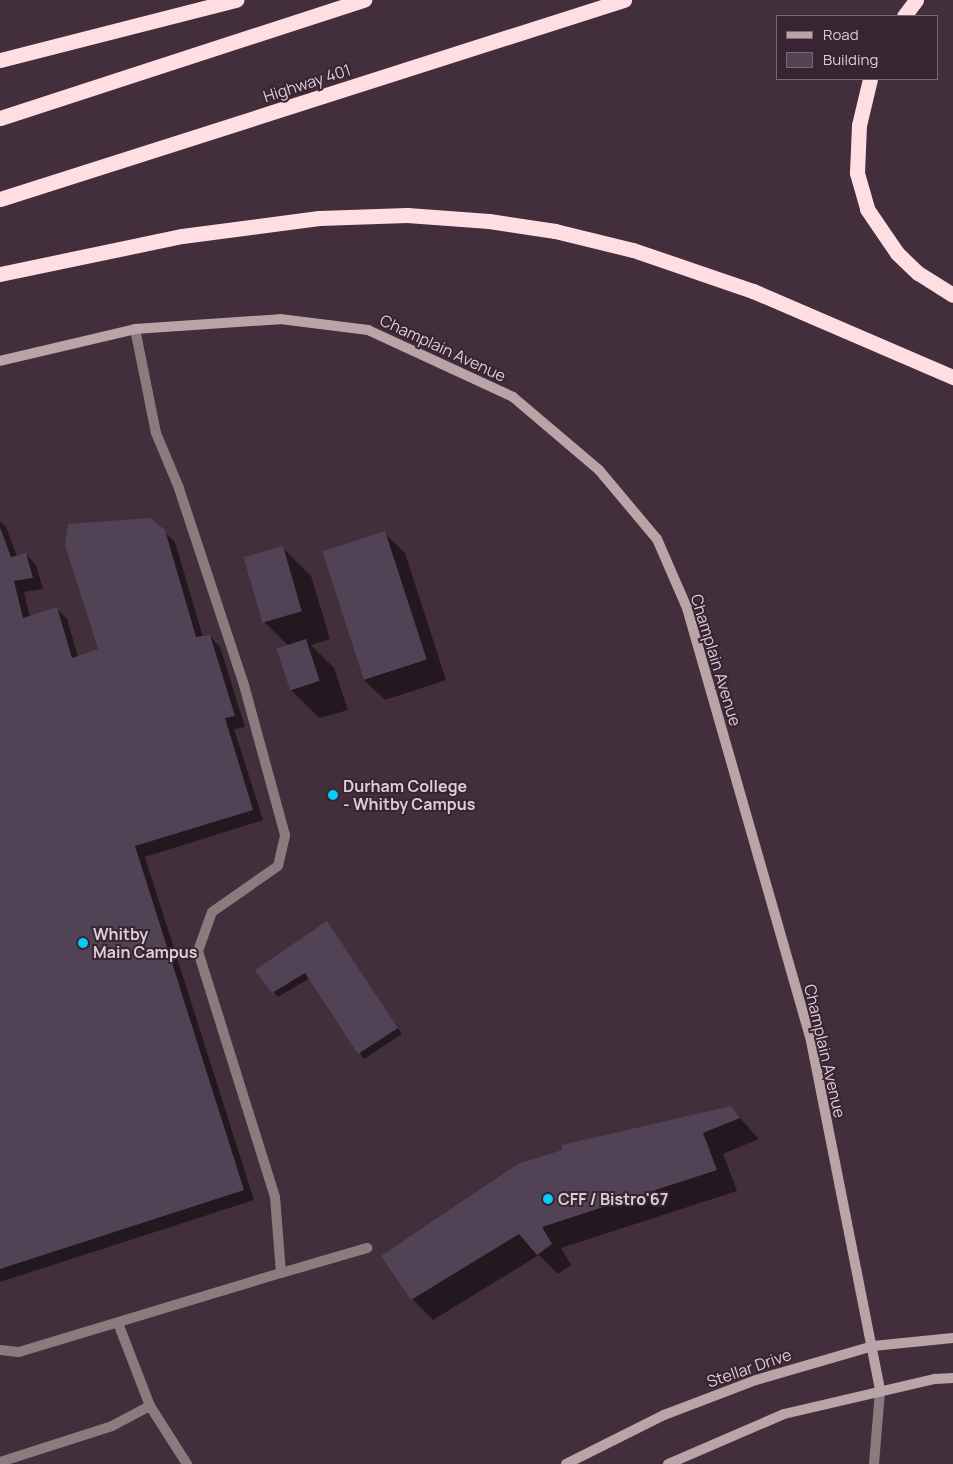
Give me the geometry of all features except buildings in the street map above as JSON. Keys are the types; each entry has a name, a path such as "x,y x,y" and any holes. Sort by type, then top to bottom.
{"highway":[{"path":"0,60 236,0"},
{"path":"0,118 364,0"},
{"name":"Highway 401","path":"0,199 624,0"},
{"path":"905,15 916,0"},
{"path":"870,80 859,125 857,173 867,209 897,253 953,295"},
{"path":"0,274 182,236 319,218 407,215 489,221 555,232 633,250 753,291 953,377"}],"main road":[{"name":"Champlain Avenue","path":"0,362 135,329 280,320 368,330 513,397 599,470 656,539 687,608 811,1041 862,1309 873,1346 880,1391"},
{"name":"Stellar Drive","path":"566,1464 664,1415 756,1380 873,1346 953,1338"},
{"path":"668,1464 784,1414 880,1391 953,1378"}],"lane":[{"path":"135,329 156,433 179,488 244,685 285,835 278,866 212,912 198,951 275,1197 281,1273"},
{"path":"0,1350 19,1352 367,1248"},
{"path":"118,1323 150,1406 187,1464"},
{"path":"874,1464 880,1391"},
{"path":"0,1462 112,1426 150,1406"}],"place":[{"name":"Durham College - Whitby Campus","path":"333,795"},
{"name":"Whitby Main Campus","path":"83,943"},
{"name":"CFF / Bistro'67","path":"548,1199"}]}
